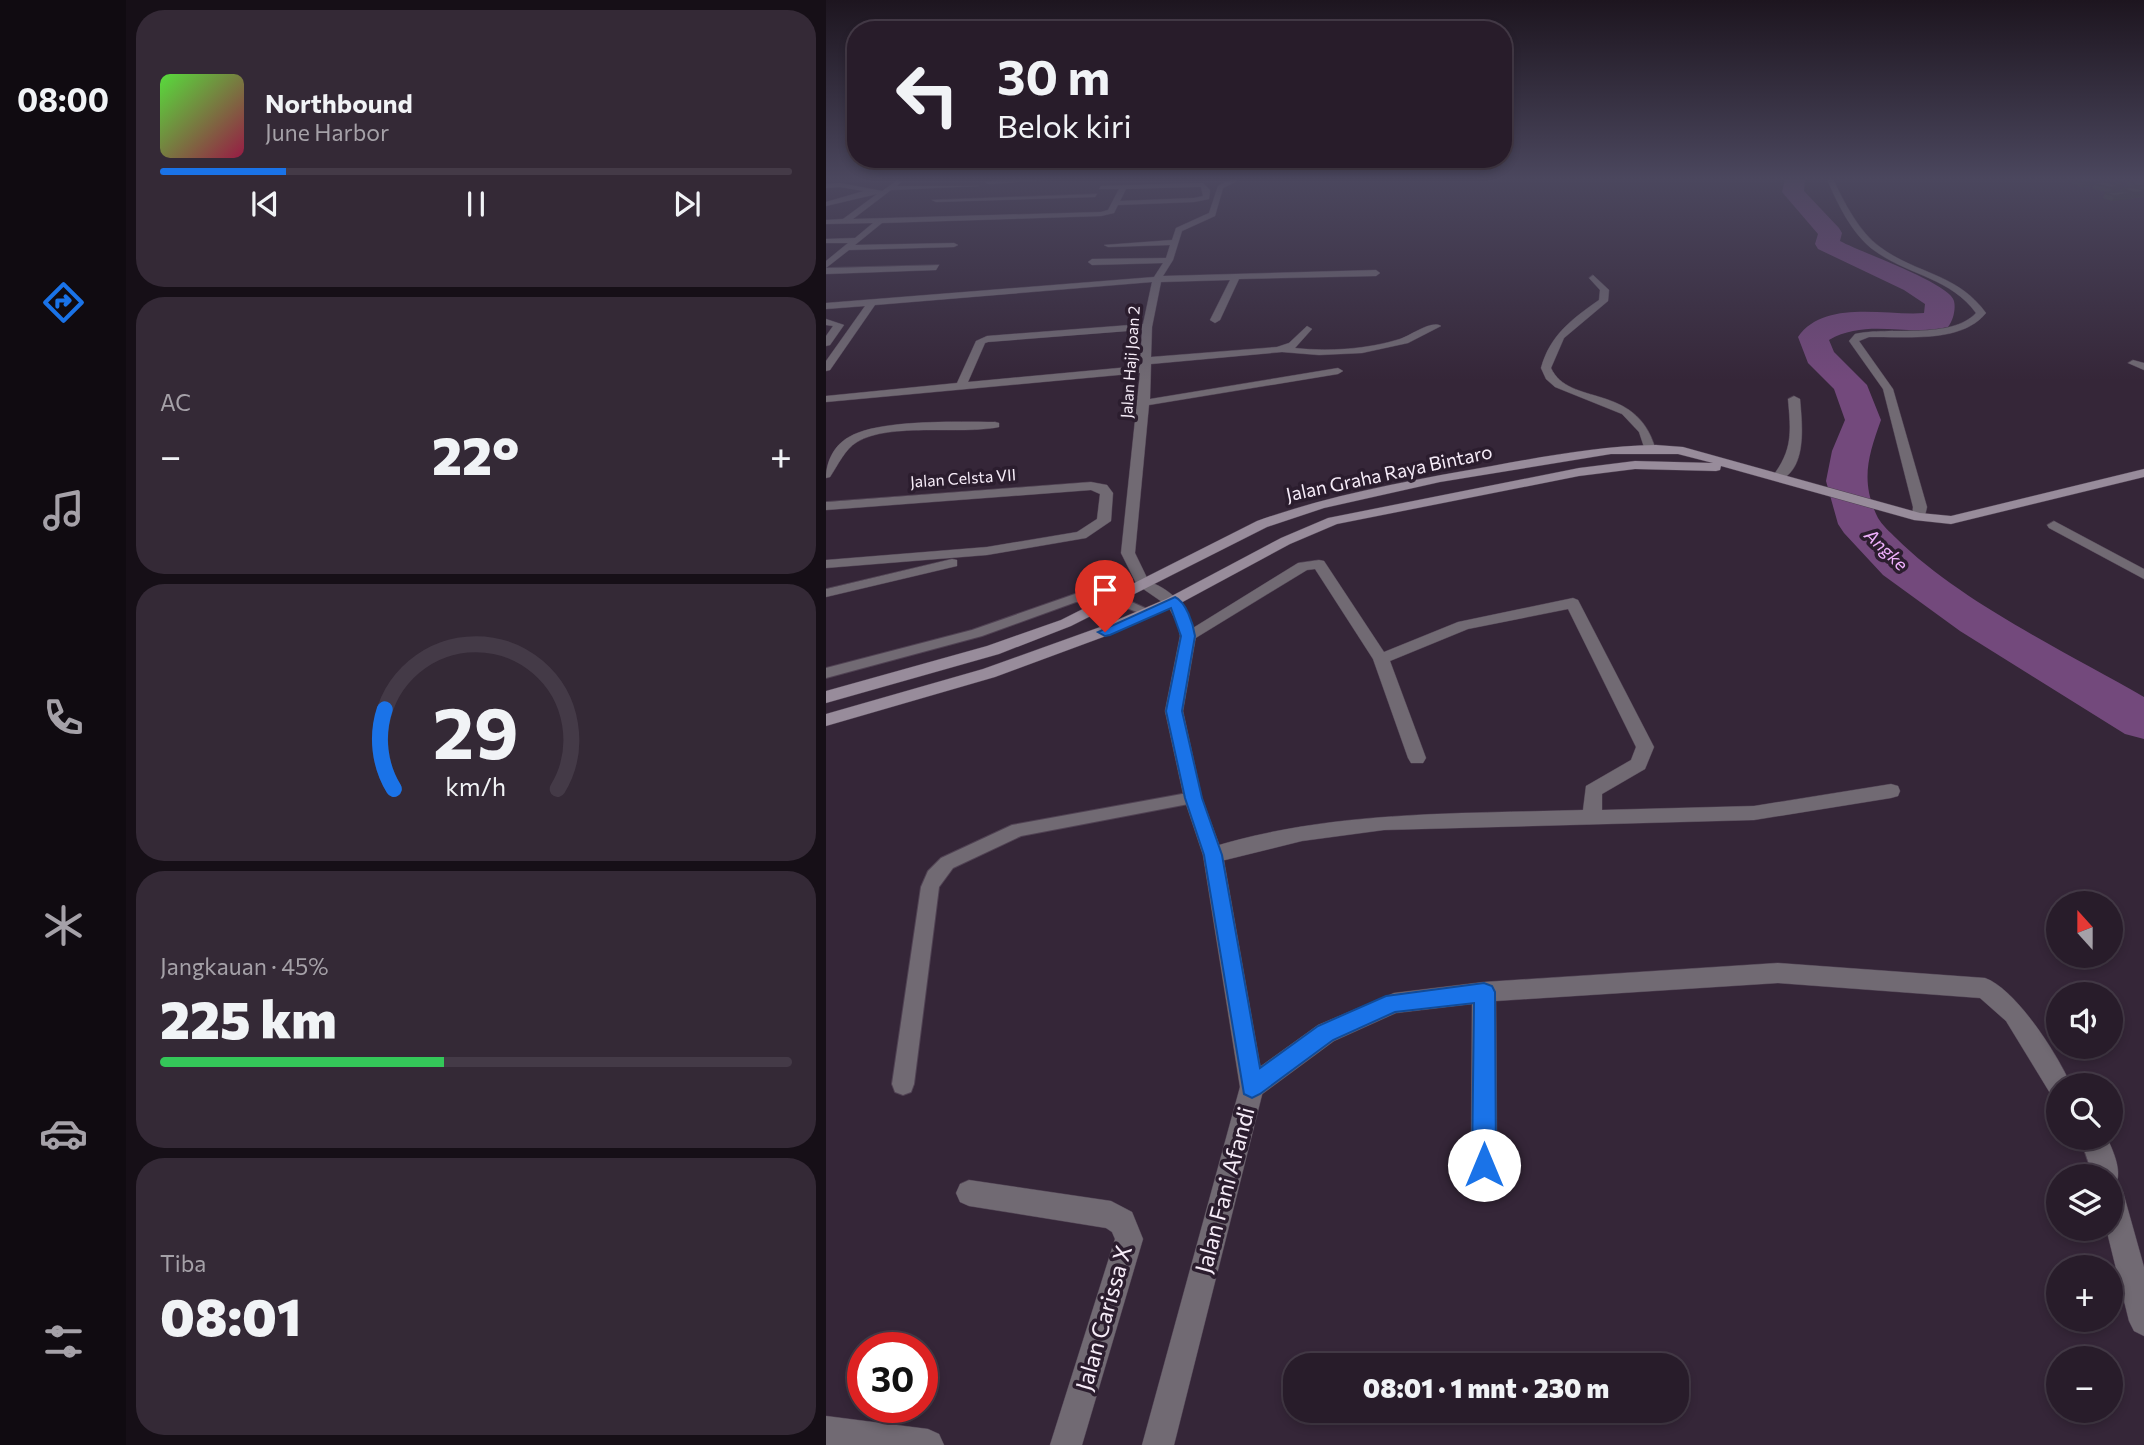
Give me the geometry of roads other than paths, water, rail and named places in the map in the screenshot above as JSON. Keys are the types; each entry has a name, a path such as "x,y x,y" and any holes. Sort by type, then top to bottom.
{"main road":[{"name":"Jalan Graha Raya Bintaro","path":"826,697 993,650 1066,623 1262,524 1324,503 1618,448 1648,447 1690,452 1919,517 1951,520 2144,473"},
{"name":"Jalan Graha Raya Bintaro","path":"826,720 990,674 1083,641 1175,601 1303,532 1333,522 1579,472 1634,465 1741,468"}],"street":[{"path":"827,265 846,248 902,246"},
{"name":"Jalan Haji Joan 2","path":"1143,584 1128,553 1144,403 1147,327 1157,279 1169,260 1173,246"},
{"path":"1873,246 1961,291 1981,313 1974,323 1956,329 1869,334 1858,336 1854,341 1888,388 1920,507 1919,517"},
{"path":"1092,262 1169,260"},
{"path":"827,265 936,267"},
{"path":"826,306 1157,279 1376,274"},
{"path":"1215,320 1236,277"},
{"path":"1593,278 1605,289 1603,301 1574,320 1557,339 1546,368 1550,377 1559,385 1623,408 1641,424 1646,433 1648,447"},
{"path":"826,295 904,294"},
{"path":"826,368 872,302"},
{"path":"826,322 839,325 826,343"},
{"path":"826,399 1283,349 1319,352 1359,349 1404,340 1436,326"},
{"path":"961,386 981,341 987,339 1147,327"},
{"path":"1283,349 1293,345 1307,329"},
{"path":"1144,403 1338,371"},
{"path":"1778,477 1789,467 1797,446 1794,399"},
{"path":"826,474 847,445 861,436 911,429 995,425"},
{"name":"Jalan Celsta VII","path":"826,506 1091,486 1102,488 1107,493 1104,521 1091,530 1066,538 987,551"},
{"path":"2054,525 2144,575"},
{"path":"826,564 987,551"},
{"path":"826,593 974,557 987,551"},
{"path":"1143,584 1175,601 1188,636 1303,566 1319,564 1381,659 1417,758"},
{"path":"1381,659 1464,625 1573,603 1645,747 1639,764 1593,791 1592,819"},
{"name":"Jalan Fani Afandi","path":"1158,1445 1252,1087 1213,855 1193,798 1174,711 1188,636"},
{"path":"1213,855 1302,833 1384,823 1754,813 1891,791"},
{"path":"1252,1087 1325,1033 1394,1003 1484,992 1778,973 1985,988 2014,1014 2051,1073"},
{"path":"1484,992 1484,1165"},
{"name":"Jalan Carissa X","path":"969,1193 1111,1215 1122,1223 1129,1239 1066,1445"},
{"path":"2123,1241 2144,1321"},
{"path":"826,1432 928,1445"}],"lane":[{"path":"826,673 977,633 1075,598 1114,598 1149,613"},
{"path":"902,1084 930,887 935,876 947,863 1018,830 1193,798"}],"waterway":[{"name":"Angke","path":"1831,246 1914,284 1940,301 1938,321 1920,323 1861,319 1847,321 1813,337 1819,356 1850,385 1863,420 1851,451 1846,481 1859,524 1899,566 1977,621 2144,721"}]}
